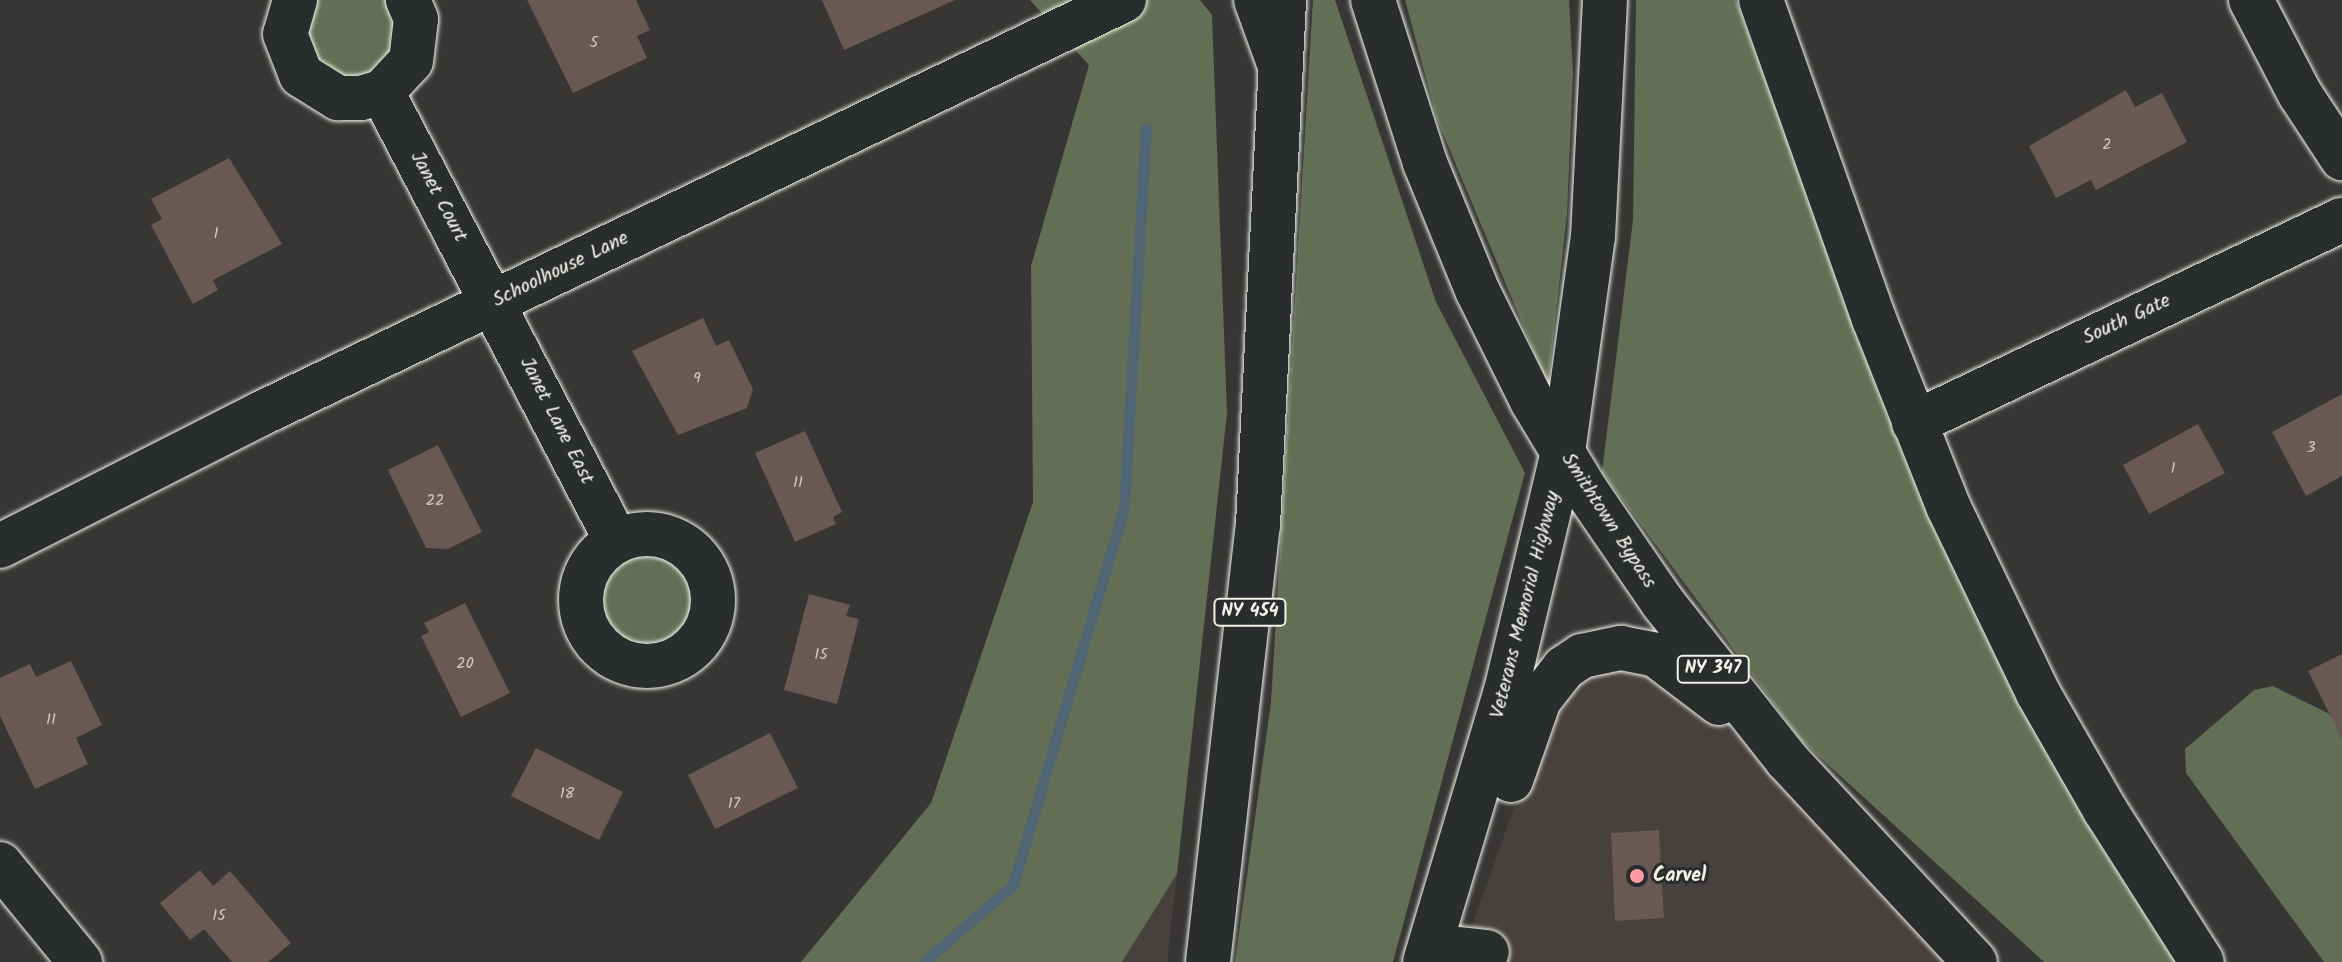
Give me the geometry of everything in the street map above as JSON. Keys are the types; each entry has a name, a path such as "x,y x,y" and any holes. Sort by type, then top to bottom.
{"main road":[{"path":"295,0 285,34 301,75 338,98 382,92 399,79 417,41 408,0"},
{"name":"Schoolhouse Lane","path":"0,546 494,302 1124,0"},
{"path":"1256,0 1282,74"},
{"name":"NY 454","path":"1208,962 1258,525 1284,0"},
{"name":"Smithtown Bypass","path":"1373,0 1450,227 1505,350 1563,452 1663,603 1787,760 1975,962"},
{"name":"Veterans Memorial Highway","path":"1456,956 1506,691 1563,452 1593,237 1605,0"},
{"path":"1761,0 1914,423 1960,533 2038,693 2105,810 2202,962"},
{"path":"2251,0 2300,94 2342,158"},
{"name":"Janet Court","path":"382,92 494,302"},
{"name":"South Gate","path":"1914,423 2342,220"},
{"name":"Janet Lane East","path":"494,302 616,540"},
{"path":"1456,956 1539,700 1564,668 1582,656 1621,648 1656,655 1787,760"},
{"path":"0,864 80,962"}],"shaded area":[{"path":"1635,662 1680,690 1814,798 1950,962 1459,962 1532,757 1562,694 1602,666"},
{"path":"1177,874 1167,962 1122,962"}],"green space":[{"path":"315,0 391,0 405,32 366,86 316,71 302,24"},
{"path":"1030,0 1200,0 1212,15 1227,413 1177,874 1122,962 801,962 931,803 1033,502 1031,266 1089,65"},
{"path":"1313,0 1335,0 1436,302 1525,473 1393,962 1235,962 1271,702"},
{"path":"1405,0 1569,0 1573,73 1567,213 1548,385 1437,119"},
{"path":"1636,0 1736,0 1892,421 2039,737 2176,962 2044,962 1800,739 1602,472 1633,220"},
{"path":"646,544 667,548 685,560 697,578 701,599 697,620 685,638 667,650 646,654 625,650 607,638 595,620 591,599 595,578 607,560 625,548"},
{"path":"2273,686 2342,720 2342,962 2324,962 2186,773 2185,749 2254,690"}],"building":[{"path":"527,0 636,0 650,30 637,36 647,58 573,93"},
{"path":"822,0 955,0 844,50"},
{"path":"2126,90 2135,107 2162,93 2187,142 2096,190 2091,180 2056,198 2029,146"},
{"path":"229,158 282,244 213,280 218,290 193,304 151,225 162,219 151,199"},
{"path":"703,318 716,346 729,340 753,389 747,408 678,435 632,351"},
{"path":"2342,394 2342,476 2306,496 2272,432"},
{"path":"2198,424 2225,473 2149,514 2123,465"},
{"path":"805,431 842,512 833,517 836,524 795,542 755,453"},
{"path":"438,445 482,532 448,549 426,548 388,470"},
{"path":"809,594 850,605 846,616 859,619 837,704 784,690"},
{"path":"465,603 510,693 461,717 421,636 429,632 424,623"},
{"path":"2342,654 2342,739 2308,671"},
{"path":"71,661 102,725 76,738 88,764 35,789 0,716 0,678 30,664 36,677"},
{"path":"770,733 798,788 715,829 688,775"},
{"path":"536,748 623,792 599,840 511,796"},
{"name":"Carvel","path":"1659,830 1664,918 1615,921 1611,833"},
{"path":"200,870 213,886 230,871 291,943 268,962 232,962 204,929 190,940 160,903"}],"waterway":[{"path":"924,962 1013,885 1124,508 1146,129"}],"place":[{"name":"Carvel","path":"1637,876"}]}
